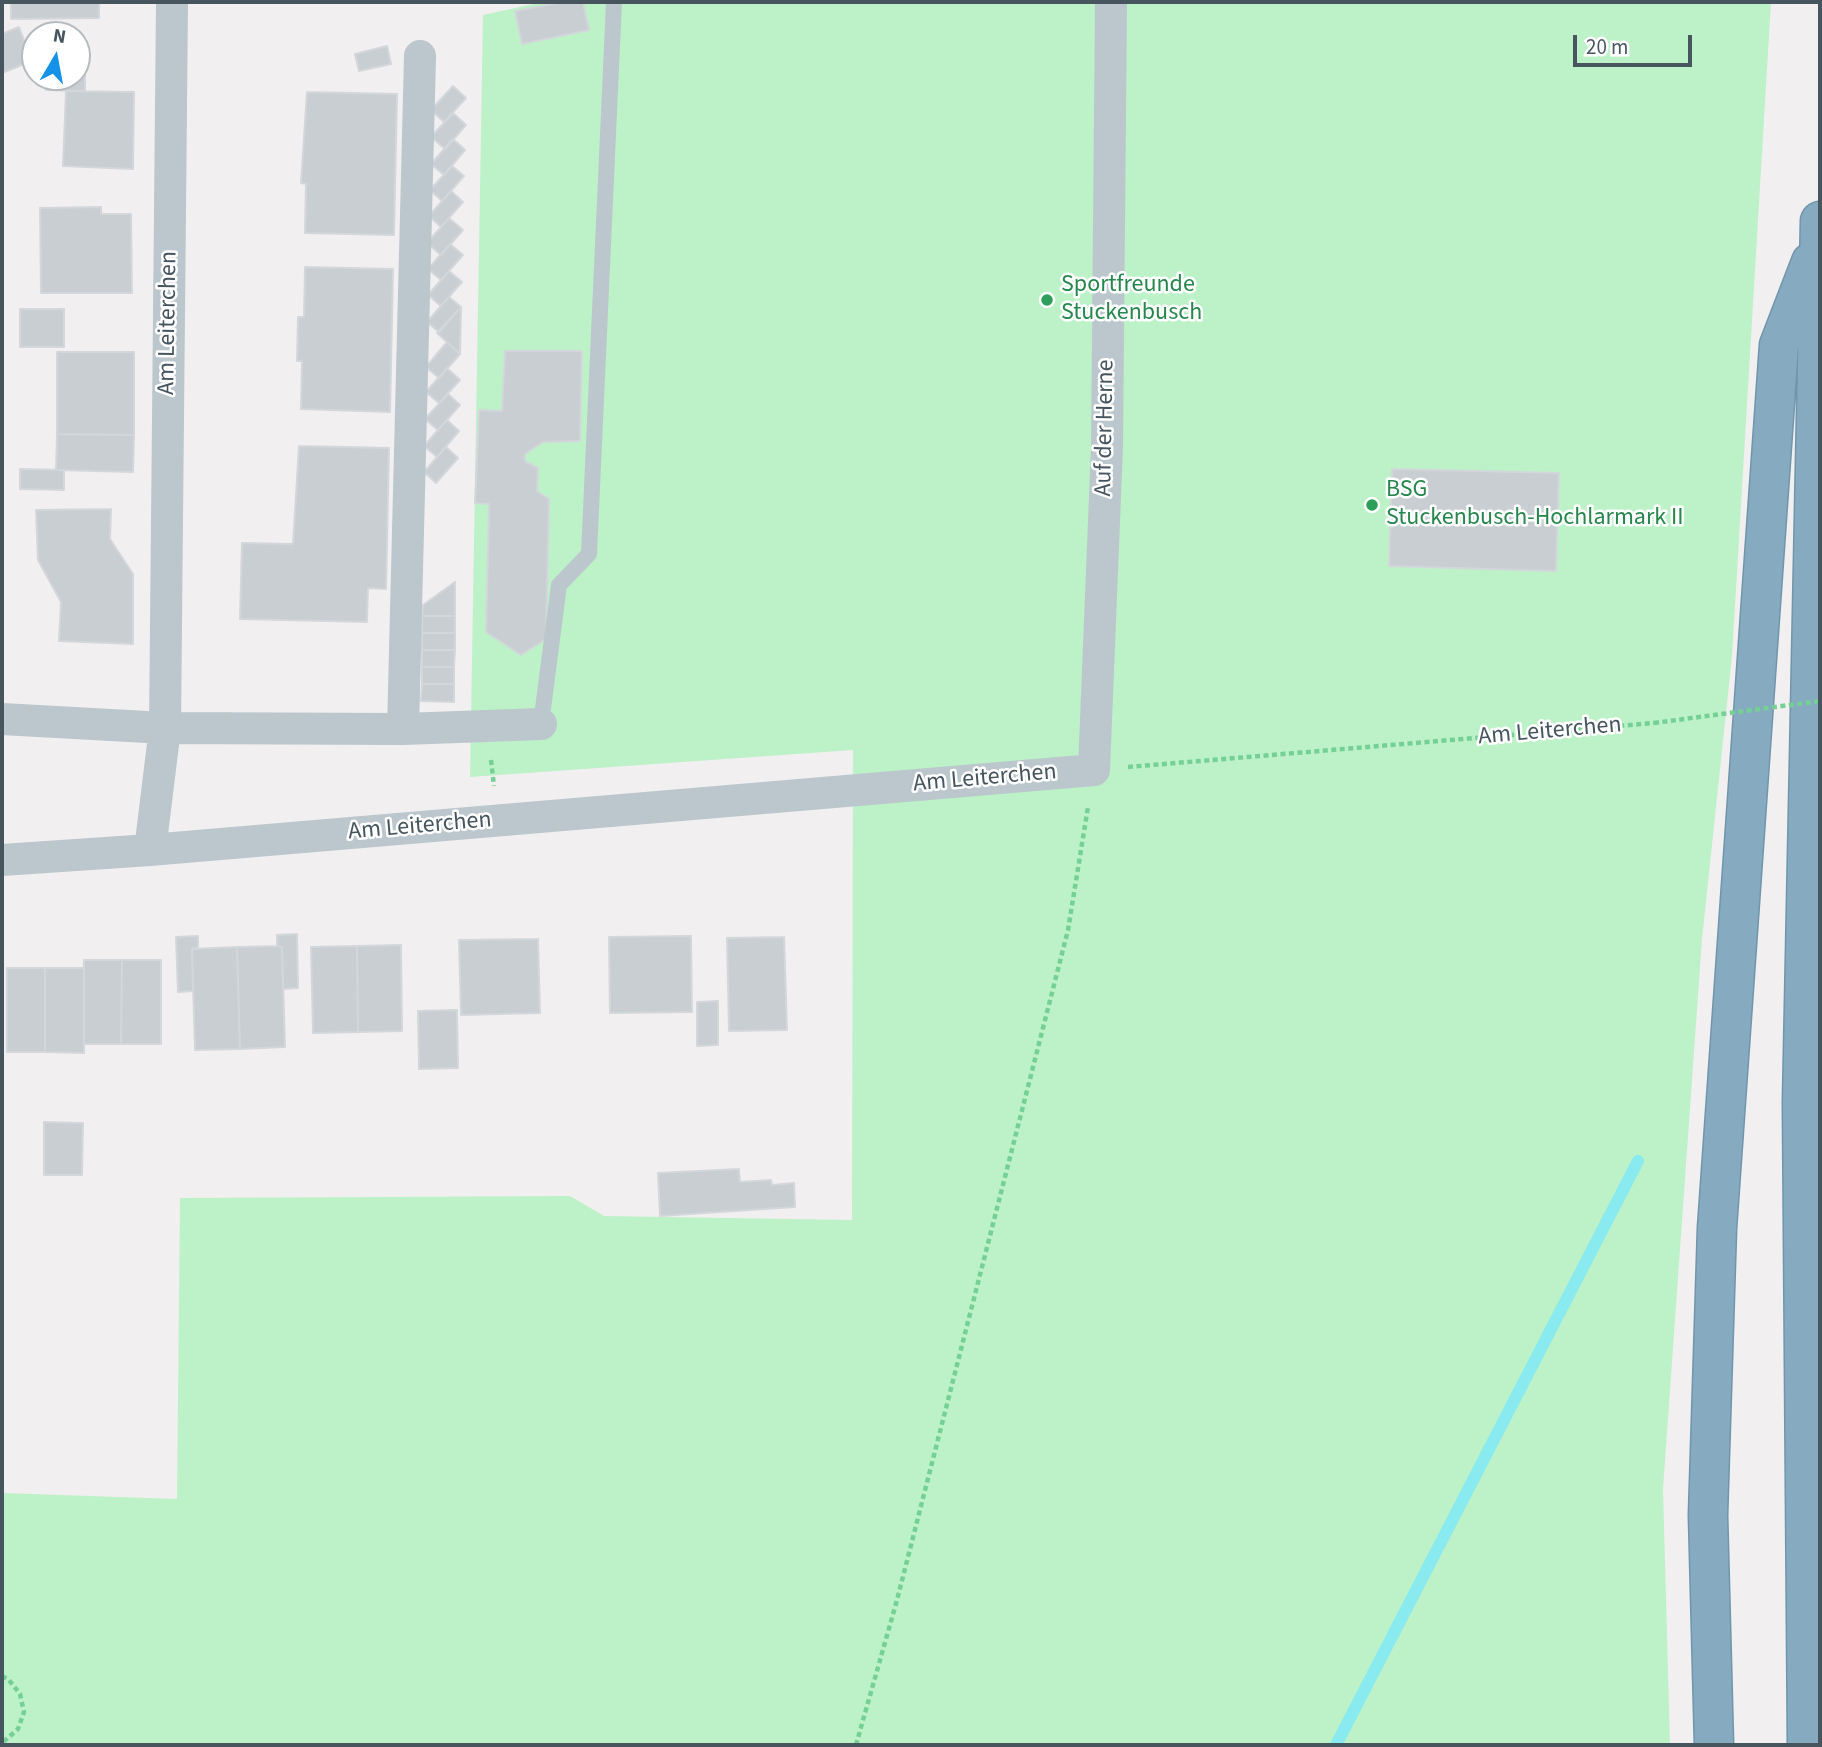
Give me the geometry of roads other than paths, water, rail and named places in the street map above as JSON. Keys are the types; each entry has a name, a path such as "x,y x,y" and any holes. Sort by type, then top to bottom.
{"highway":[{"path":"1714,1745 1708,1515 1719,1200 1779,345 1820,230"},
{"path":"1807,1745 1802,1102 1820,230"}],"street":[{"name":"Am Leiterchen","path":"150,850 165,727 172,2"},
{"name":"Auf der Herne","path":"1094,770 1107,447 1111,2"},
{"path":"403,729 420,56"},
{"path":"2,719 165,727 403,729 541,724"},
{"name":"Am Leiterchen","path":"2,860 150,850 1094,770"}],"lane":[{"path":"541,724 559,585 589,554 614,2"}],"waterway":[{"path":"1336,1745 1638,1161"}],"place":[{"name":"Sportfreunde Stuckenbusch","path":"1047,300"},
{"name":"BSG Stuckenbusch-Hochlarmark II","path":"1372,505"}]}
